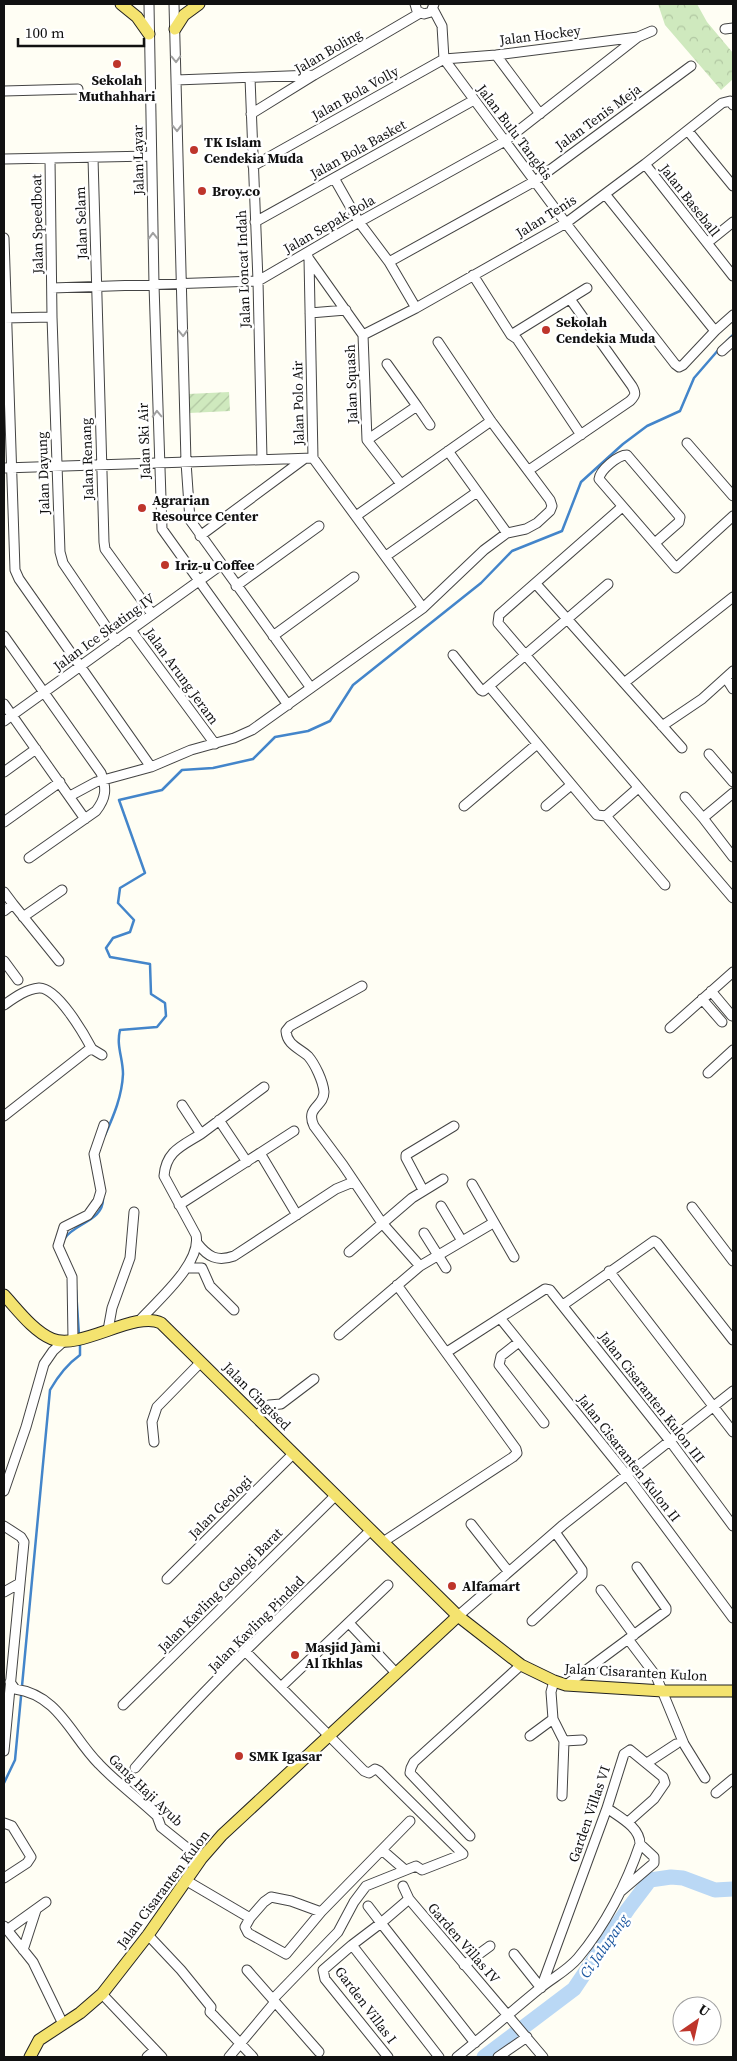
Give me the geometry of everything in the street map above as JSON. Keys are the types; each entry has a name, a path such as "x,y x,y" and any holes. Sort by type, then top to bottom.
{"main road":[{"path":"121,4 137,17 149,34"},
{"path":"175,30 184,16 199,4"},
{"path":"4,1295 43,1333 51,1338 73,1339"},
{"name":"Jalan Cingised","path":"73,1339 140,1321 152,1320 161,1323 458,1616"},
{"name":"Jalan Cisaranten Kulon","path":"30,2057 39,2040 80,2013 102,1994 148,1936 201,1859 222,1835 331,1736 458,1616 521,1665 566,1685 663,1691 733,1691"}],"street":[{"name":"Jalan Layar","path":"149,4 154,285"},
{"path":"174,4 186,462 190,520 311,688"},
{"path":"415,4 420,13"},
{"path":"434,6 442,26 444,56"},
{"name":"Jalan Boling","path":"251,114 420,13 428,14 434,6"},
{"name":"Jalan Hockey","path":"505,141 638,37 652,31"},
{"name":"Jalan Hockey","path":"444,56 496,55 638,37"},
{"path":"496,55 540,114"},
{"name":"Jalan Bulu Tangkis","path":"444,56 474,100 675,364 679,366 683,364 715,331"},
{"name":"Jalan Bola Volly","path":"253,166 444,56"},
{"name":"Jalan Tenis Meja","path":"389,262 535,181 691,66"},
{"path":"176,80 314,75"},
{"name":"Jalan Loncat Indah","path":"250,78 258,281 262,459"},
{"path":"4,92 78,89"},
{"name":"Jalan Bola Basket","path":"255,222 474,100"},
{"name":"Jalan Tenis","path":"363,334 416,308 566,222 645,164 722,103 732,103"},
{"path":"688,131 733,186"},
{"name":"Jalan Sepak Bola","path":"52,288 258,281 307,256 359,222 505,141"},
{"path":"4,159 152,156"},
{"name":"Jalan Selam","path":"93,158 97,287"},
{"name":"Jalan Speedboat","path":"50,159 52,288"},
{"name":"Jalan Baseball","path":"645,164 733,276"},
{"path":"334,178 359,222 389,262 416,308"},
{"path":"605,194 715,331 733,315"},
{"path":"707,243 733,222"},
{"path":"4,238 7,467 15,570 151,768"},
{"name":"Jalan Squash","path":"307,256 363,334 367,440 400,484"},
{"name":"Jalan Polo Air","path":"307,256 310,313 309,459 356,516 423,608"},
{"path":"476,274 580,435"},
{"name":"Jalan Ski Air","path":"154,285 162,528 288,705"},
{"name":"Jalan Renang","path":"97,287 100,464 105,549 152,614"},
{"name":"Jalan Dayung","path":"52,288 60,552 63,563 116,641"},
{"path":"515,335 587,288"},
{"path":"529,470 635,396 635,392 570,299"},
{"path":"310,313 346,310"},
{"path":"5,318 52,317"},
{"path":"722,351 733,341"},
{"path":"438,342 491,421 550,500 552,506 550,511 537,523 526,529 506,533 448,451"},
{"path":"387,364 430,425"},
{"path":"367,440 416,406"},
{"path":"356,516 491,421"},
{"path":"687,442 733,496"},
{"path":"655,543 679,522 680,517 627,455 622,455 600,473 599,479 676,568 733,516"},
{"path":"7,467 309,459"},
{"path":"200,536 309,459"},
{"path":"386,556 478,492"},
{"path":"622,507 499,615 498,623 638,788 731,891"},
{"path":"236,586 319,526"},
{"name":"Jalan Arung Jeram","path":"131,630 215,744 252,730 423,608 484,550 506,533"},
{"name":"Jalan Ice Skating IV","path":"4,720 221,565"},
{"path":"273,636 354,577"},
{"path":"536,584 682,748"},
{"path":"453,655 480,690 483,691 608,584"},
{"path":"624,683 733,597"},
{"path":"4,636 102,773 106,795 96,811 29,858"},
{"path":"662,726 702,699 730,675 733,689"},
{"path":"489,686 597,815 606,816 665,885"},
{"path":"4,704 85,818"},
{"path":"70,796 87,786 151,768 191,750 215,744"},
{"path":"464,806 537,744"},
{"path":"4,772 36,748"},
{"path":"709,754 733,782"},
{"path":"4,822 60,782"},
{"path":"546,806 571,785"},
{"path":"606,816 638,788"},
{"path":"703,818 733,793"},
{"path":"685,797 733,857"},
{"path":"23,917 62,890"},
{"path":"4,892 59,961"},
{"path":"4,910 13,904"},
{"path":"4,962 18,980"},
{"path":"670,1028 733,972"},
{"path":"362,986 290,1026 286,1031 287,1037 290,1042 313,1062 324,1092 310,1119 382,1223 420,1266"},
{"path":"4,1005 24,992 37,988 47,989 54,994 71,1016 92,1049 102,1055"},
{"path":"711,991 732,1016"},
{"path":"702,999 722,1022"},
{"path":"4,1116 92,1049"},
{"path":"708,1073 733,1050"},
{"path":"188,1267 197,1243 196,1235 164,1176 165,1165 171,1154 264,1087"},
{"path":"182,1105 201,1134"},
{"path":"219,1120 247,1162"},
{"path":"4,1491 44,1364 53,1351 73,1339 72,1277 58,1246 64,1227 88,1215 98,1201 101,1191 94,1154 104,1125"},
{"path":"424,1190 406,1155 454,1126"},
{"path":"179,1205 294,1131"},
{"path":"260,1153 297,1215"},
{"path":"349,1252 424,1190 443,1179"},
{"path":"197,1243 206,1255 225,1259 234,1256 336,1189 353,1182"},
{"path":"472,1184 514,1257"},
{"path":"441,1206 462,1241"},
{"path":"692,1207 733,1261"},
{"path":"108,1330 112,1308 130,1258 134,1212"},
{"path":"339,1335 420,1266 493,1223"},
{"path":"424,1233 446,1268"},
{"path":"563,1305 651,1242 657,1243 733,1340"},
{"path":"140,1321 188,1267 206,1255"},
{"path":"188,1267 202,1268 210,1286 234,1310"},
{"path":"609,1271 733,1432"},
{"path":"383,1542 517,1453 447,1352 397,1285"},
{"name":"Jalan Cisaranten Kulon III","path":"500,1318 545,1289 550,1290 670,1441 733,1526"},
{"path":"447,1352 500,1318"},
{"name":"Jalan Cisaranten Kulon II","path":"500,1318 626,1474 733,1618"},
{"path":"519,1342 500,1356 499,1365 544,1423"},
{"path":"154,1442 152,1422 157,1407 201,1362"},
{"path":"256,1417 269,1405 281,1404 314,1379"},
{"path":"458,1616 555,1532 733,1391"},
{"name":"Jalan Geologi","path":"167,1579 293,1454"},
{"name":"Jalan Kavling Geologi Barat","path":"123,1705 336,1495"},
{"path":"471,1524 508,1571"},
{"path":"4,1526 23,1540 4,1751"},
{"name":"Jalan Kavling Pindad","path":"135,1768 161,1738 246,1652 371,1530"},
{"path":"532,1621 582,1575 582,1570 555,1532"},
{"path":"566,1685 666,1611 666,1608 637,1567"},
{"path":"4,1592 20,1584"},
{"path":"281,1687 388,1585"},
{"path":"601,1590 656,1676 684,1744 705,1778"},
{"path":"348,1623 396,1673"},
{"path":"229,2057 274,2000 338,1932 354,1902 366,1886 416,1866 422,1870 463,1854 379,1771 375,1770 367,1773 246,1652"},
{"path":"470,1836 410,1773 410,1768 414,1762 521,1665"},
{"path":"554,1681 552,1692 553,1720 564,1741 562,1796"},
{"name":"Gang Haji Ayub","path":"10,1682 21,1690 50,1702 97,1762 157,1816 161,1827 201,1859"},
{"path":"530,1736 553,1720"},
{"path":"564,1741 582,1740"},
{"path":"647,1763 676,1744"},
{"name":"Garden Villas VI","path":"540,1988 624,1754 630,1750 663,1777 665,1782 654,1799 628,1822"},
{"path":"716,1793 733,1779"},
{"path":"457,2057 510,2017 540,1988 561,1974 578,1958 602,1923 618,1894 640,1844 640,1837 628,1822 606,1808"},
{"path":"321,1912 291,1901 271,1897 250,1918 246,1927 248,1933 286,1954 321,1912 410,1821"},
{"path":"4,1823 12,1826 31,1858 27,1863 4,1878"},
{"path":"618,1894 654,1863 654,1857 640,1844"},
{"path":"382,1850 405,1870"},
{"path":"187,1881 250,1918"},
{"name":"Garden Villas IV","path":"403,1886 409,1899 543,2057"},
{"path":"409,1899 352,1946 439,2057"},
{"path":"46,1902 6,1928 40,1975 62,2024"},
{"path":"368,1906 475,2043"},
{"path":"23,1950 36,1910"},
{"path":"148,1936 181,1970 211,2007 210,2012 253,2057"},
{"name":"Garden Villas I","path":"352,1946 323,1970 325,1979 388,2057"},
{"path":"464,1965 490,1946"},
{"path":"514,1954 540,1988"},
{"path":"247,1970 319,2052"},
{"path":"102,1994 162,2057"},
{"path":"498,2057 526,2035"},
{"path":"147,2057 155,2050"}],"green space":[{"path":"658,4 697,4 707,22 733,53 733,79 721,90 665,25"},
{"path":"229,392 230,411 189,413 188,394"}],"waterway":[{"path":"727,341 733,335"},
{"path":"105,1135 121,1090 123,1068 119,1041 120,1030 157,1027 166,1016 165,1003 151,994 150,964 110,957 106,948 113,938 130,932 134,920 118,903 120,888 145,873 119,800 162,790 182,770 213,768 253,759 275,737 308,731 330,721 353,685 481,583 512,551 562,531 581,482 623,444 647,426 680,411 694,378 720,348"},
{"path":"65,1238 99,1212 103,1198"},
{"path":"76,1290 79,1335"},
{"path":"4,1783 15,1760 50,1390 63,1371 80,1355 80,1343"},
{"name":"Ci Jalupang","path":"484,2057 574,1989 650,1880 671,1877 683,1878 715,1890 733,1889"}],"place":[{"name":"Sekolah Muthahhari","path":"117,64"},
{"name":"TK Islam Cendekia Muda","path":"194,150"},
{"name":"Broy.co","path":"202,191"},
{"name":"Sekolah Cendekia Muda","path":"546,330"},
{"name":"Agrarian Resource Center","path":"142,508"},
{"name":"Iriz-u Coffee","path":"165,565"},
{"name":"Alfamart","path":"452,1586"},
{"name":"Masjid Jami Al Ikhlas","path":"295,1655"},
{"name":"SMK Igasar","path":"239,1756"}]}
